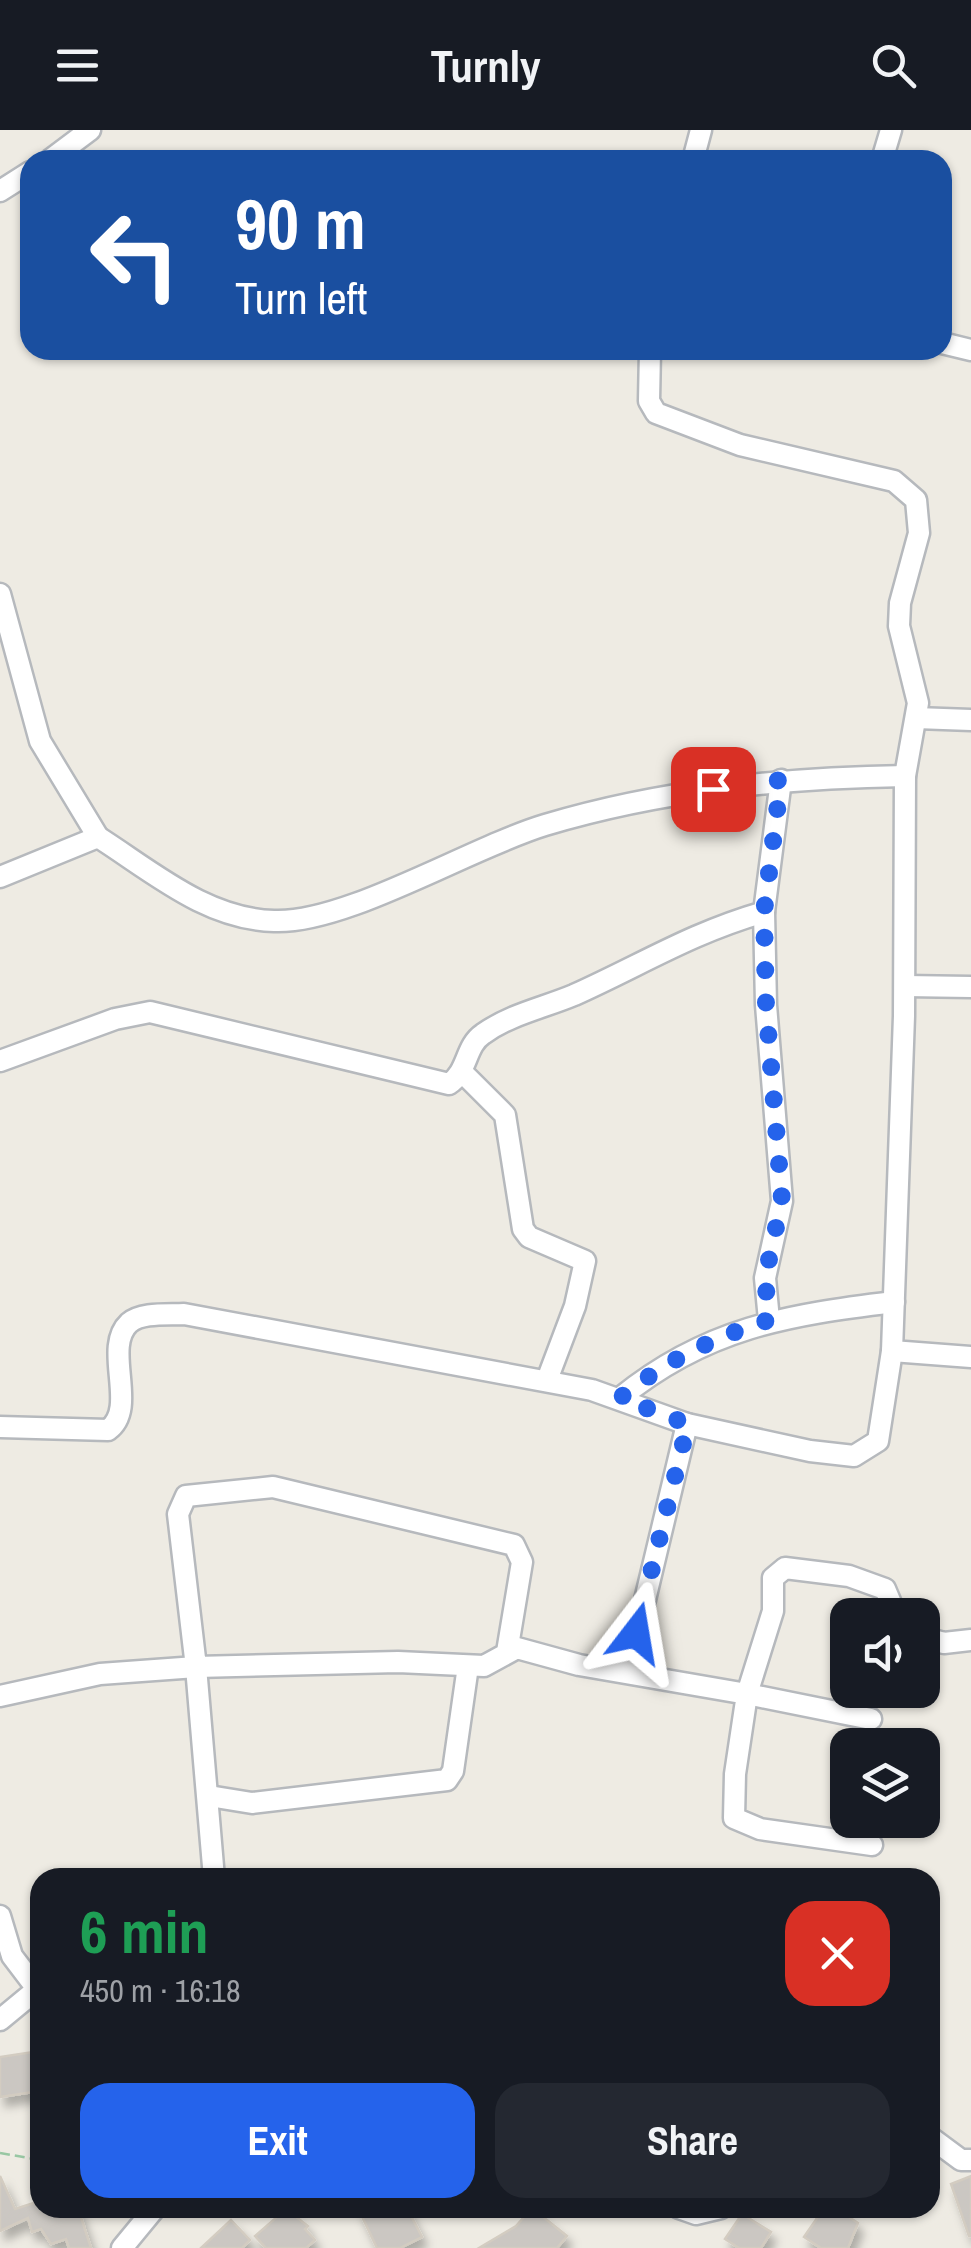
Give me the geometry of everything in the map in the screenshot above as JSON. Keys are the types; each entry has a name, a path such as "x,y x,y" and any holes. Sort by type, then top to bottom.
{"street":[{"path":"63,150 90,130"},
{"path":"0,1427 100,1432 115,1425 121,1336 129,1323 141,1317 184,1314 235,1320 300,1336 547,1380 620,1398 688,1424 810,1451 854,1456 878,1441 892,1350 905,986 905,776 916,718 917,688 899,626 900,604 918,533 916,500 894,482 740,445 656,413 649,401 650,360"},
{"path":"0,594 40,741 98,837 193,900 224,912 276,922 335,911 542,826 646,798 781,780 905,776"},
{"path":"916,718 971,720"},
{"path":"769,1320 765,1278 782,1200 766,1005 764,912 781,780"},
{"path":"0,877 98,837"},
{"path":"0,1061 115,1019 150,1012 449,1084 462,1072 476,1040 530,1008 572,996 695,933 764,912"},
{"path":"905,986 971,987"},
{"path":"462,1072 505,1115 524,1229 529,1237 580,1255 585,1261 574,1306 547,1380"},
{"path":"620,1398 653,1371 697,1346 769,1320 894,1302"},
{"path":"892,1350 971,1357"},
{"path":"628,1671 688,1424"},
{"path":"213,1868 178,1514 186,1496 273,1487 514,1545 521,1554 521,1575 507,1652"},
{"path":"872,1845 760,1829 734,1818 735,1774 747,1694 773,1611 777,1572 784,1568 849,1576 881,1587 887,1598"},
{"path":"940,1642 971,1640"},
{"path":"0,1696 100,1674 398,1662 490,1665 518,1648 579,1666 628,1671 871,1720"},
{"path":"209,1796 231,1802 269,1802 447,1780 453,1771 468,1666"},
{"path":"0,1916 21,1971 30,1981"},
{"path":"0,2020 30,1994"},
{"path":"940,2144 961,2160 971,2160"},
{"path":"122,2248 147,2218"}],"path":[{"path":"0,2153 30,2158"}],"building":[{"path":"30,2052 30,2092 0,2097 0,2057"},
{"path":"0,2176 15,2209 30,2204 30,2218 81,2218 91,2248 69,2248 66,2239 51,2244 41,2229 32,2232 28,2218 0,2231"},
{"path":"971,2176 971,2236 969,2236 951,2184"},
{"path":"276,2218 298,2218 308,2226 305,2229 315,2240 306,2248 266,2248 255,2236"},
{"path":"363,2218 412,2218 422,2237 400,2248 377,2248"},
{"path":"523,2218 544,2218 567,2236 557,2248 479,2248"},
{"path":"739,2218 748,2218 771,2232 761,2248 739,2248 725,2239"},
{"path":"817,2218 850,2218 858,2223 848,2248 821,2248 804,2237"},
{"path":"231,2220 250,2240 242,2248 201,2248"}],"route":[{"path":"636,1633 688,1424 620,1398 653,1371 697,1346 769,1320 764,1286 782,1200 774,1140 764,940 768,870 781,780 713,789"}]}
